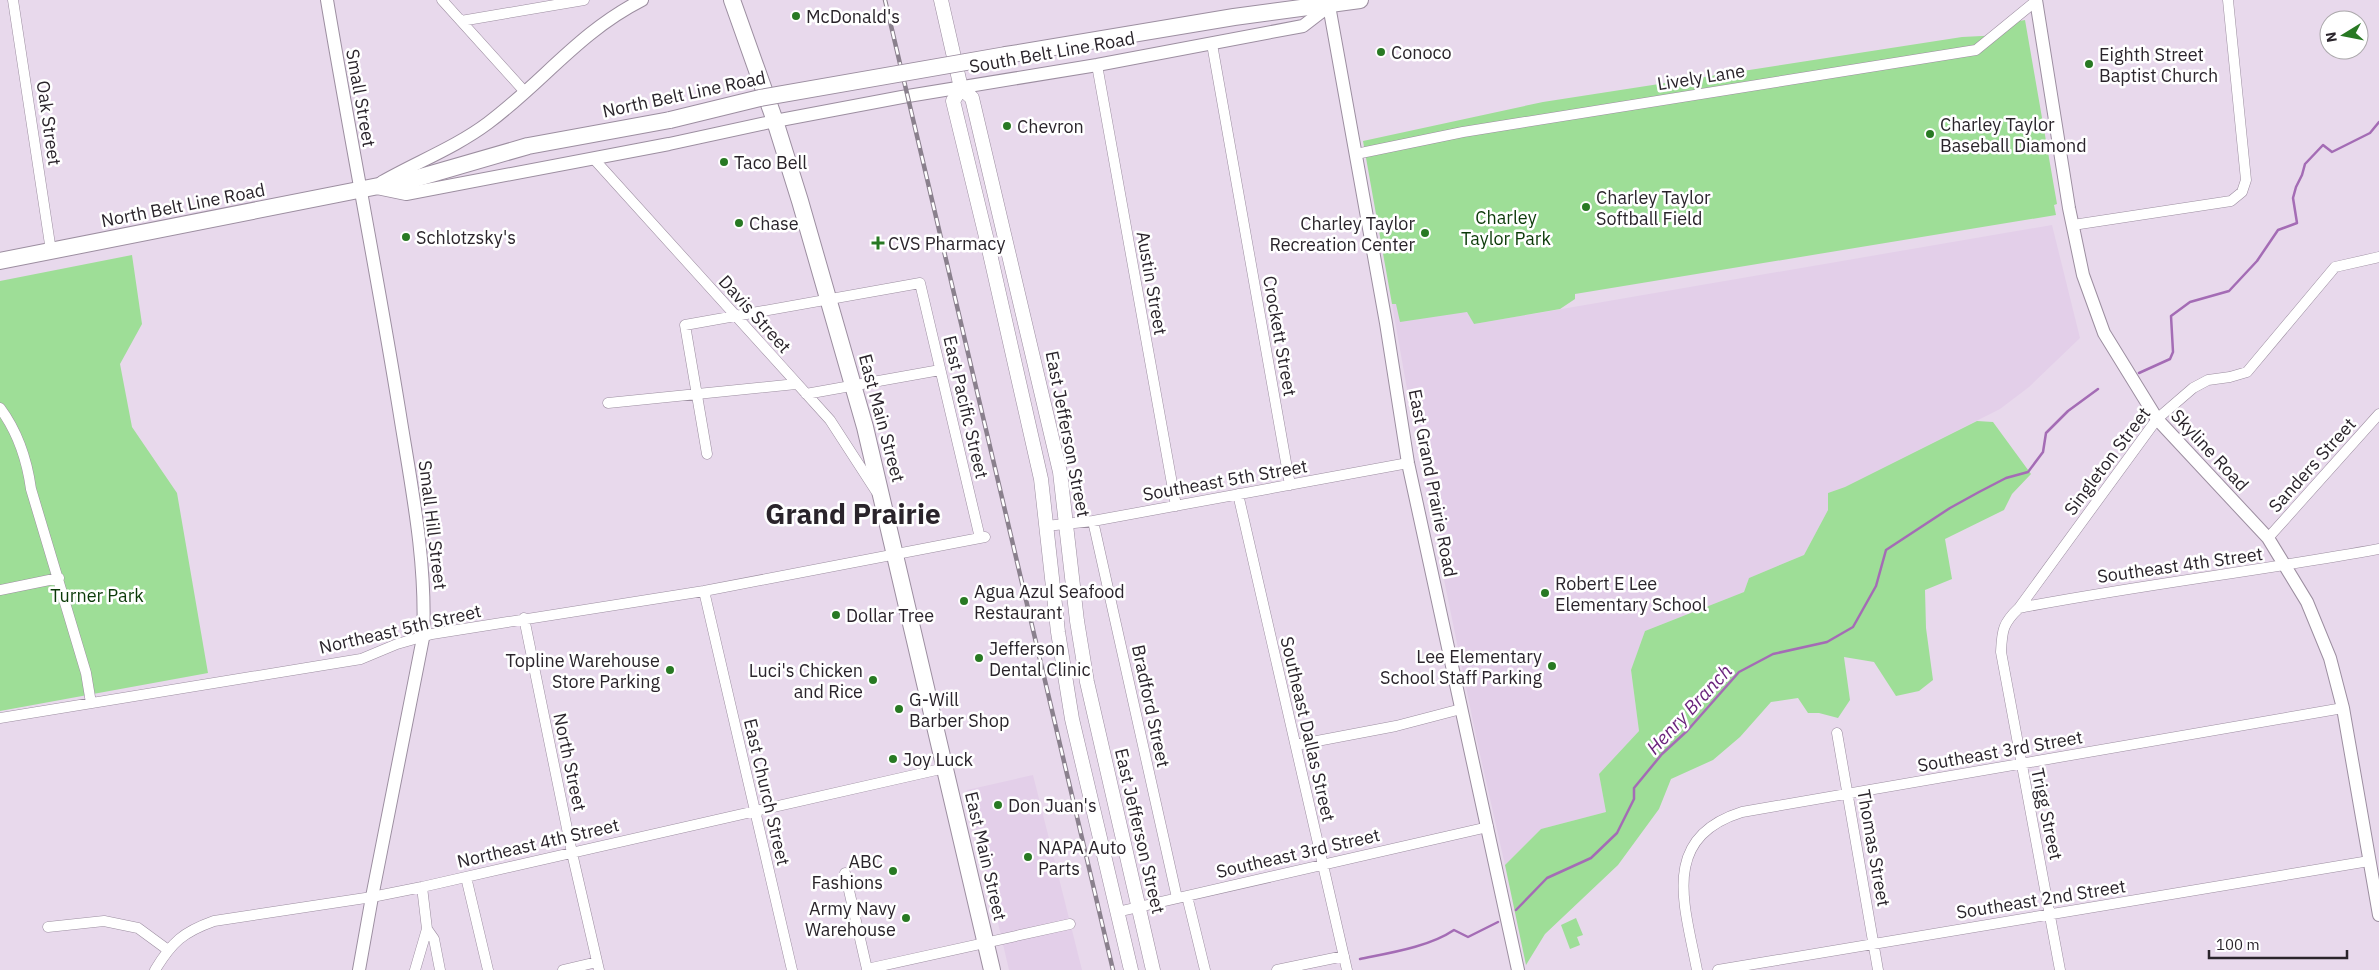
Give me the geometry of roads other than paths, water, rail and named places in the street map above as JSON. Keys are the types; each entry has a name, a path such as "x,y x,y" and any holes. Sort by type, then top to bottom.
{"main road":[{"name":"East Main Street","path":"732,0 775,121 854,386 992,970"},
{"name":"East Jefferson Street","path":"940,0 961,88 972,98 1060,472 1068,524 1077,621 1091,700 1153,970"},
{"name":"South Belt Line Road","path":"1006,55 1234,17 1360,0"},
{"name":"North Belt Line Road","path":"0,261 365,193 528,146 670,120 760,98 1006,55"},
{"name":"East Jefferson Street","path":"961,88 953,101 1041,478 1058,632 1070,701 1131,970"},
{"path":"1017,369 1036,365"},
{"path":"1070,701 1091,700"},
{"path":"1086,778 1107,773"},
{"path":"1103,851 1124,846"}],"street":[{"name":"Oak Street","path":"13,0 51,251"},
{"name":"Small Street","path":"327,0 365,193"},
{"path":"442,0 525,92"},
{"path":"462,21 584,0"},
{"path":"365,193 488,124 587,34 642,0"},
{"path":"1313,0 1328,3"},
{"path":"2073,225 2231,200 2242,192 2246,180 2228,0"},
{"name":"Lively Lane","path":"1356,154 1463,132 1976,50 2036,1"},
{"name":"Skyline Road","path":"2036,1 2083,275 2104,333 2157,419 2268,538 2287,566 2307,602 2326,649 2342,708 2379,915"},
{"name":"South Belt Line Road","path":"775,121 1097,65 1303,26 1328,3"},
{"name":"East Grand Prairie Road","path":"1328,3 1356,154 1408,463 1518,970"},
{"name":"Crockett Street","path":"1212,44 1290,485"},
{"name":"Austin Street","path":"1097,65 1176,506"},
{"name":"North Belt Line Road","path":"365,193 406,194 775,121"},
{"name":"Davis Street","path":"593,158 830,420 882,500"},
{"name":"Small Hill Street","path":"359,970 423,638 424,584 418,523 384,322 365,193"},
{"name":"Singleton Street","path":"2019,608 2157,419 2192,388 2208,380 2247,372 2335,267 2379,257"},
{"name":"East Pacific Street","path":"829,300 920,283 983,538 895,553"},
{"path":"707,454 685,325 829,300"},
{"path":"806,394 940,370"},
{"path":"608,403 696,396 796,384"},
{"path":"0,408 22,450 31,489 86,673 91,703"},
{"name":"Sanders Street","path":"2268,538 2379,414"},
{"name":"Southeast 5th Street","path":"1046,526 1093,521 1408,463"},
{"name":"Southeast Dallas Street","path":"1238,494 1347,970"},
{"name":"Bradford Street","path":"1093,521 1177,898"},
{"name":"Southeast 4th Street","path":"2019,608 2169,581 2287,566 2379,549"},
{"name":"Northeast 5th Street","path":"0,718 361,659 397,644 432,634 704,591 895,553"},
{"path":"0,590 59,578"},
{"name":"East Church Street","path":"704,591 792,970"},
{"name":"Trigg Street","path":"2019,608 2006,621 2002,635 2001,652 2020,764 2060,970"},
{"name":"North Street","path":"524,618 572,853 598,966"},
{"name":"Southeast 3rd Street","path":"1697,970 1682,889 1685,863 1704,831 1721,818 1742,812 2342,708"},
{"path":"1296,745 1396,726 1461,710"},
{"name":"Thomas Street","path":"1837,732 1878,970"},
{"name":"Northeast 4th Street","path":"155,970 168,950 182,935 194,928 214,921 372,897 422,887 944,768"},
{"name":"Southeast 3rd Street","path":"1117,912 1488,827"},
{"name":"Southeast 2nd Street","path":"1718,970 2369,861"},
{"path":"845,873 867,970 1070,924"},
{"path":"466,877 488,970"},
{"path":"415,970 427,929 422,887"},
{"path":"1187,896 1205,970"},
{"path":"48,927 104,921 138,928 168,950"},
{"path":"427,929 434,939 440,970"},
{"path":"1277,970 1344,956"},
{"path":"563,970 598,966"}],"waterway":[{"name":"Henry Branch","path":"2139,373 2170,359 2173,352 2171,316 2190,302 2229,291 2257,261 2278,230 2297,223 2293,198 2296,187 2305,164 2323,145 2332,152 2370,133 2379,122"},
{"name":"Henry Branch","path":"1516,910 1547,878 1591,858 1617,833 1634,799 1634,788 1662,754 1687,731 1739,672 1773,654 1827,642 1853,627 1876,586 1886,550 1950,508 1979,492 2006,478 2028,472 2043,452 2046,433 2068,411 2098,389"},
{"name":"Henry Branch","path":"1360,959 1421,945 1454,930 1468,937 1498,922"}],"railway":[{"path":"885,0 1113,970"}],"place":[{"name":"McDonald's","path":"796,16"},
{"name":"Conoco","path":"1381,52"},
{"name":"Eighth Street Baptist Church","path":"2089,64"},
{"name":"Chevron","path":"1007,126"},
{"name":"Charley Taylor Baseball Diamond","path":"1930,134"},
{"name":"Taco Bell","path":"724,162"},
{"name":"Charley Taylor Softball Field","path":"1586,207"},
{"name":"Chase","path":"739,223"},
{"name":"Charley Taylor Recreation Center","path":"1425,233"},
{"name":"Schlotzsky's","path":"406,237"},
{"name":"CVS Pharmacy","path":"878,243"},
{"name":"Robert E Lee Elementary School","path":"1545,593"},
{"name":"Agua Azul Seafood Restaurant","path":"964,601"},
{"name":"Dollar Tree","path":"836,615"},
{"name":"Jefferson Dental Clinic","path":"979,658"},
{"name":"Lee Elementary School Staff Parking","path":"1552,666"},
{"name":"Topline Warehouse Store Parking","path":"670,670"},
{"name":"Luci's Chicken and Rice","path":"873,680"},
{"name":"G-Will Barber Shop","path":"899,709"},
{"name":"Joy Luck","path":"893,759"},
{"name":"Don Juan's","path":"998,805"},
{"name":"NAPA Auto Parts","path":"1028,857"},
{"name":"ABC Fashions","path":"893,871"},
{"name":"Army Navy Warehouse","path":"906,918"}],"district":[{"name":"Grand Prairie","path":"853,513"}],"park label":[{"name":"Charley Taylor Park","path":"1506,227"},
{"name":"Turner Park","path":"97,595"}]}
